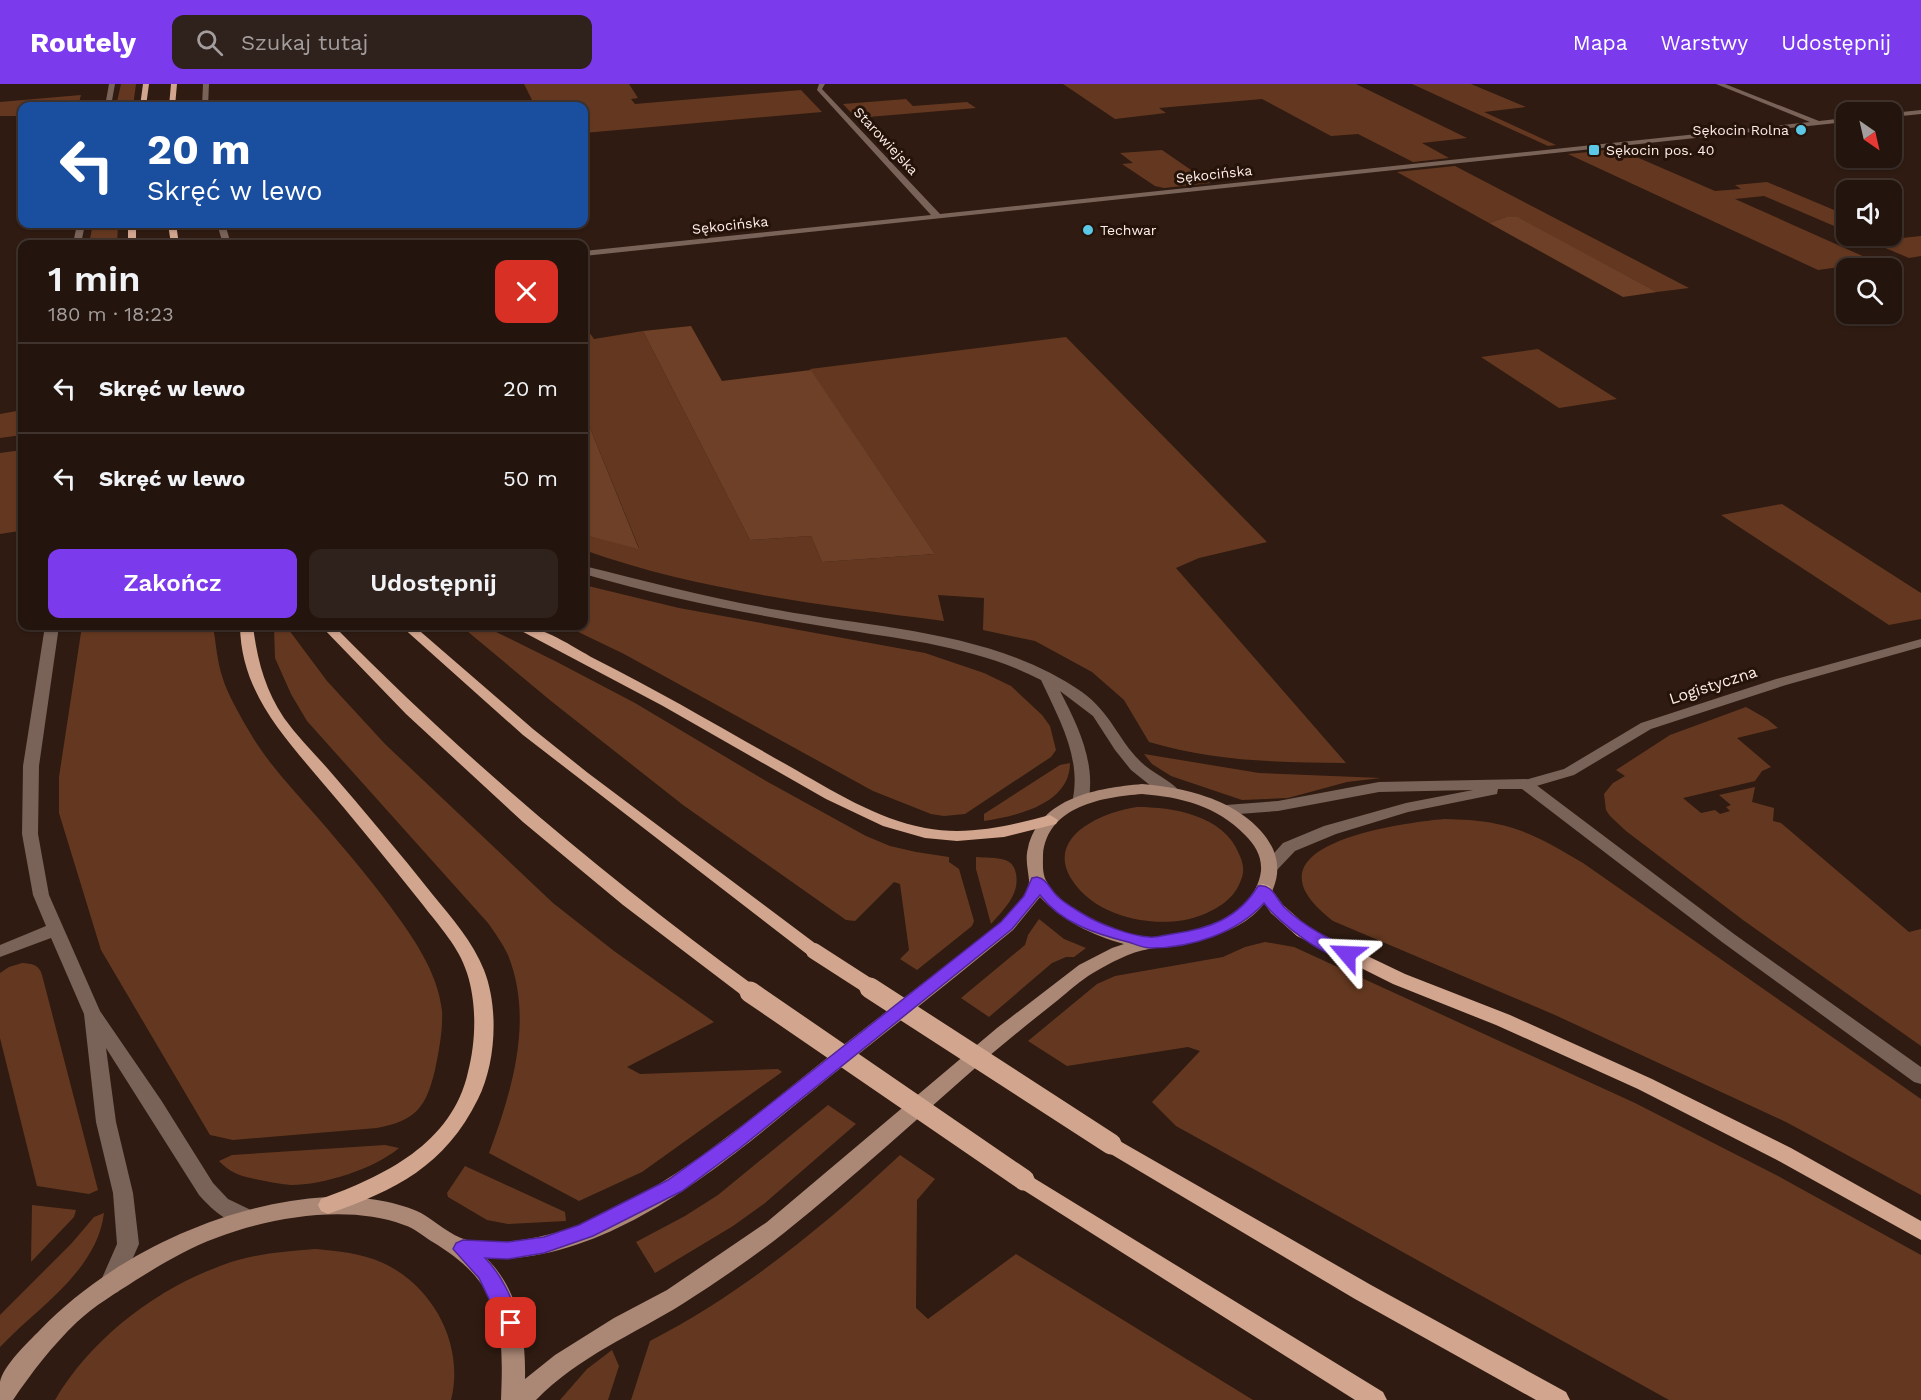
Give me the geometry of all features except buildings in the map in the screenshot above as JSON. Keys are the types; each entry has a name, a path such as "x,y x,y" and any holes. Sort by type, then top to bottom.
{"main road":[{"path":"144,102 146,84"},
{"path":"172,102 174,84"},
{"path":"0,1400 30,1356 62,1323 110,1284 164,1252 207,1232 248,1218 328,1204 371,1190 404,1173 439,1145 451,1130 462,1115 477,1080 483,1044 482,1007 476,972 455,935 399,863 277,719 261,690 248,649 246,630"},
{"path":"331,630 442,738 559,844 659,925 750,992 1024,1180 1375,1400"},
{"path":"412,630 528,732 583,776 814,951 1111,1144 1363,1292 1558,1400"},
{"path":"520,1400 541,1379 563,1362 622,1325 675,1297 776,1228 1004,1033 1085,969 1118,952 1149,943 1198,936 1242,916 1258,901 1270,867 1263,844 1244,823 1226,810 1189,795 1171,791 1142,789 1113,791 1082,798 1050,820 988,836 942,836 902,828 871,816 673,706 527,630"},
{"path":"1050,820 1035,848 1033,868 1037,882 1051,899 1096,928 1149,943"},
{"path":"463,1249 508,1251 544,1245 586,1231 675,1185 734,1143 1007,926 1031,898 1037,882"},
{"path":"1263,890 1277,909 1303,932 1399,979 1503,1020 1645,1083 1784,1154 1921,1231"},
{"path":"328,1204 376,1209 411,1218 463,1249 486,1272 511,1323 514,1365 513,1400"}],"street":[{"path":"109,102 112,84"},
{"path":"205,102 206,84"},
{"name":"Starowiejska","path":"822,84 819,89 938,216"},
{"path":"1719,84 1819,123"},
{"path":"1902,114 1921,112"},
{"name":"Sękocińska","path":"588,254 1836,121"},
{"path":"588,571 627,583 728,605 954,644 999,656 1070,691 1097,712 1135,765 1155,783 1171,791"},
{"path":"51,630 31,765 30,834 41,896 92,1013 154,1105 206,1189 221,1205 248,1218"},
{"name":"Logistyczna","path":"1526,784 1569,772 1646,726 1780,682 1921,643"},
{"path":"1048,680 1065,716 1086,779 1082,798"},
{"path":"1270,867 1280,854 1301,841 1372,816 1526,784"},
{"path":"1226,810 1278,806 1379,787 1526,784 1737,945 1921,1077"},
{"path":"0,951 55,929"},
{"path":"92,1013 106,1122 123,1193 128,1244 110,1284"}],"shaded area":[{"path":"121,84 136,84 134,102 117,102"},
{"path":"524,84 629,84 638,98 631,99 635,104 801,90 822,112 588,133 588,102 533,102"},
{"path":"1063,84 1356,84 1467,138 1422,143 1449,158 1413,162 1358,134 1331,136 1262,99 1159,108 1166,113 1115,119"},
{"path":"1412,84 1471,84 1526,107 1484,112 1556,145 1548,146"},
{"path":"81,95 79,102 18,102 18,116 0,116 0,102"},
{"path":"906,99 913,106 967,102 976,108 856,118 843,104"},
{"path":"1618,149 1715,191 1741,189 1735,185 1767,182 1836,211 1836,227 1764,196 1735,199 1867,258 1836,258 1836,268 1818,270 1568,154"},
{"path":"1162,150 1210,183 1164,188 1155,186 1122,164 1133,163 1120,153"},
{"path":"1455,166 1689,288 1657,292 1517,218 1506,217 1489,223 1397,172"},
{"path":"1506,217 1517,217 1657,292 1623,297 1489,223"},
{"path":"92,228 118,228 117,240 90,240"},
{"path":"1921,236 1921,256 1909,258 1881,246 1902,246 1902,238"},
{"path":"691,326 722,381 811,370 935,554 822,562 811,536 750,540 643,331"},
{"path":"643,331 750,540 811,536 822,562 935,554 810,369 1066,337 1267,542 1199,558 1176,568 1346,763 1223,757 1198,754 1149,742 1124,700 1092,672 1035,641 983,630 984,598 938,595 944,621 762,595 672,576 588,551 588,536 639,548 588,423 588,332 594,339"},
{"path":"1538,349 1617,399 1559,408 1481,357"},
{"path":"18,411 18,436 0,438 0,414"},
{"path":"588,423 639,549 588,536"},
{"path":"18,451 18,531 0,534 0,453"},
{"path":"1782,504 1921,593 1921,619 1889,625 1721,515"},
{"path":"588,586 679,608 925,653 984,673 1011,686 1042,715 1050,726 1056,750 1051,757 965,814 944,816 931,814 873,791 624,654 574,630 588,630"},
{"path":"81,630 214,630 219,666 225,686 257,744 278,773 373,883 415,942 430,969 440,997 441,1033 431,1083 417,1111 401,1121 377,1128 233,1140 210,1135 101,950 59,813 59,777"},
{"path":"274,630 289,630 327,681 385,744 553,903 614,951 714,1022 627,1067 640,1074 778,1069 782,1072 642,1172 579,1201 489,1153 505,1105 517,1055 519,1005 516,980 508,955 488,923 307,721 291,694 275,658"},
{"path":"466,630 492,630 555,661 635,703 766,781 866,836 890,846 949,857 949,862 959,869 974,921 972,926 917,970 900,959 909,950 900,884 894,882 855,921 846,920 683,805 551,701"},
{"path":"1746,707 1778,728 1737,738 1771,767 1762,771 1755,781 1683,798 1701,813 1715,810 1720,814 1730,811 1726,807 1731,805 1719,795 1755,787 1752,802 1774,808 1773,821 1781,823 1909,932 1921,929 1921,1046 1743,920 1626,831 1606,810 1604,794 1613,783 1625,776 1616,770 1670,735"},
{"path":"1144,754 1259,773 1381,778 1347,782 1288,798 1242,800 1171,776 1152,764"},
{"path":"1070,763 1068,777 1061,789 1051,798 1026,811 984,821 984,814 1060,765"},
{"path":"1137,807 1166,809 1196,816 1222,830 1232,841 1243,867 1241,880 1230,898 1202,915 1170,922 1153,921 1119,915 1103,908 1078,888 1067,871 1065,856 1069,843 1090,823 1121,810"},
{"path":"1444,819 1485,822 1517,829 1583,863 1921,1099 1921,1195 1786,1122 1555,1015 1333,921 1308,895 1302,874 1312,857 1333,844 1392,826"},
{"path":"976,857 1005,860 1014,867 1016,872 1017,882 1013,895 991,924 976,869"},
{"path":"1039,919 1064,939 1086,948 1074,957 1066,957 1052,963 989,1017 961,998 1025,945 1028,935"},
{"path":"1265,942 1294,947 1635,1103 1778,1176 1921,1255 1921,1400 1669,1400 1176,1126 1152,1102 1200,1051 1188,1047 1067,1066 1028,1041 1097,984 1115,976 1223,957 1245,947"},
{"path":"22,963 32,964 41,971 98,1190 89,1194 37,1186 0,1038 0,973"},
{"path":"828,1105 856,1124 765,1203 733,1226 655,1273 636,1242 685,1216 718,1195"},
{"path":"385,1145 399,1148 362,1169 333,1179 304,1184 286,1185 244,1176 231,1171 219,1161 232,1155"},
{"path":"900,1155 935,1179 917,1200 916,1308 928,1319 1016,1254 1253,1400 631,1400 650,1341 718,1302 781,1257"},
{"path":"465,1166 565,1212 566,1221 508,1224 487,1220 448,1197 447,1193"},
{"path":"32,1205 76,1210 74,1217 31,1262"},
{"path":"104,1213 99,1234 78,1270 64,1287 0,1347 0,1315 71,1244 94,1217"},
{"path":"315,1249 349,1253 375,1260 401,1273 417,1286 441,1320 449,1339 454,1379 451,1400 55,1400 71,1376 111,1332 158,1297 184,1282 238,1260 267,1254"},
{"path":"612,1350 619,1366 608,1400 560,1400 587,1369"}],"place":[{"name":"Sękocin Rolna","path":"1801,130"},
{"name":"Sękocin pos. 40","path":"1594,150"},
{"name":"Techwar","path":"1088,230"}],"route":[{"path":"511,1323 486,1272 463,1249 508,1251 544,1245 586,1231 625,1213 675,1185 734,1143 1007,926 1031,898 1037,882 1062,909 1096,928 1149,943 1198,936 1221,927 1242,916 1258,901 1263,890 1277,909 1303,932 1347,954"}]}
